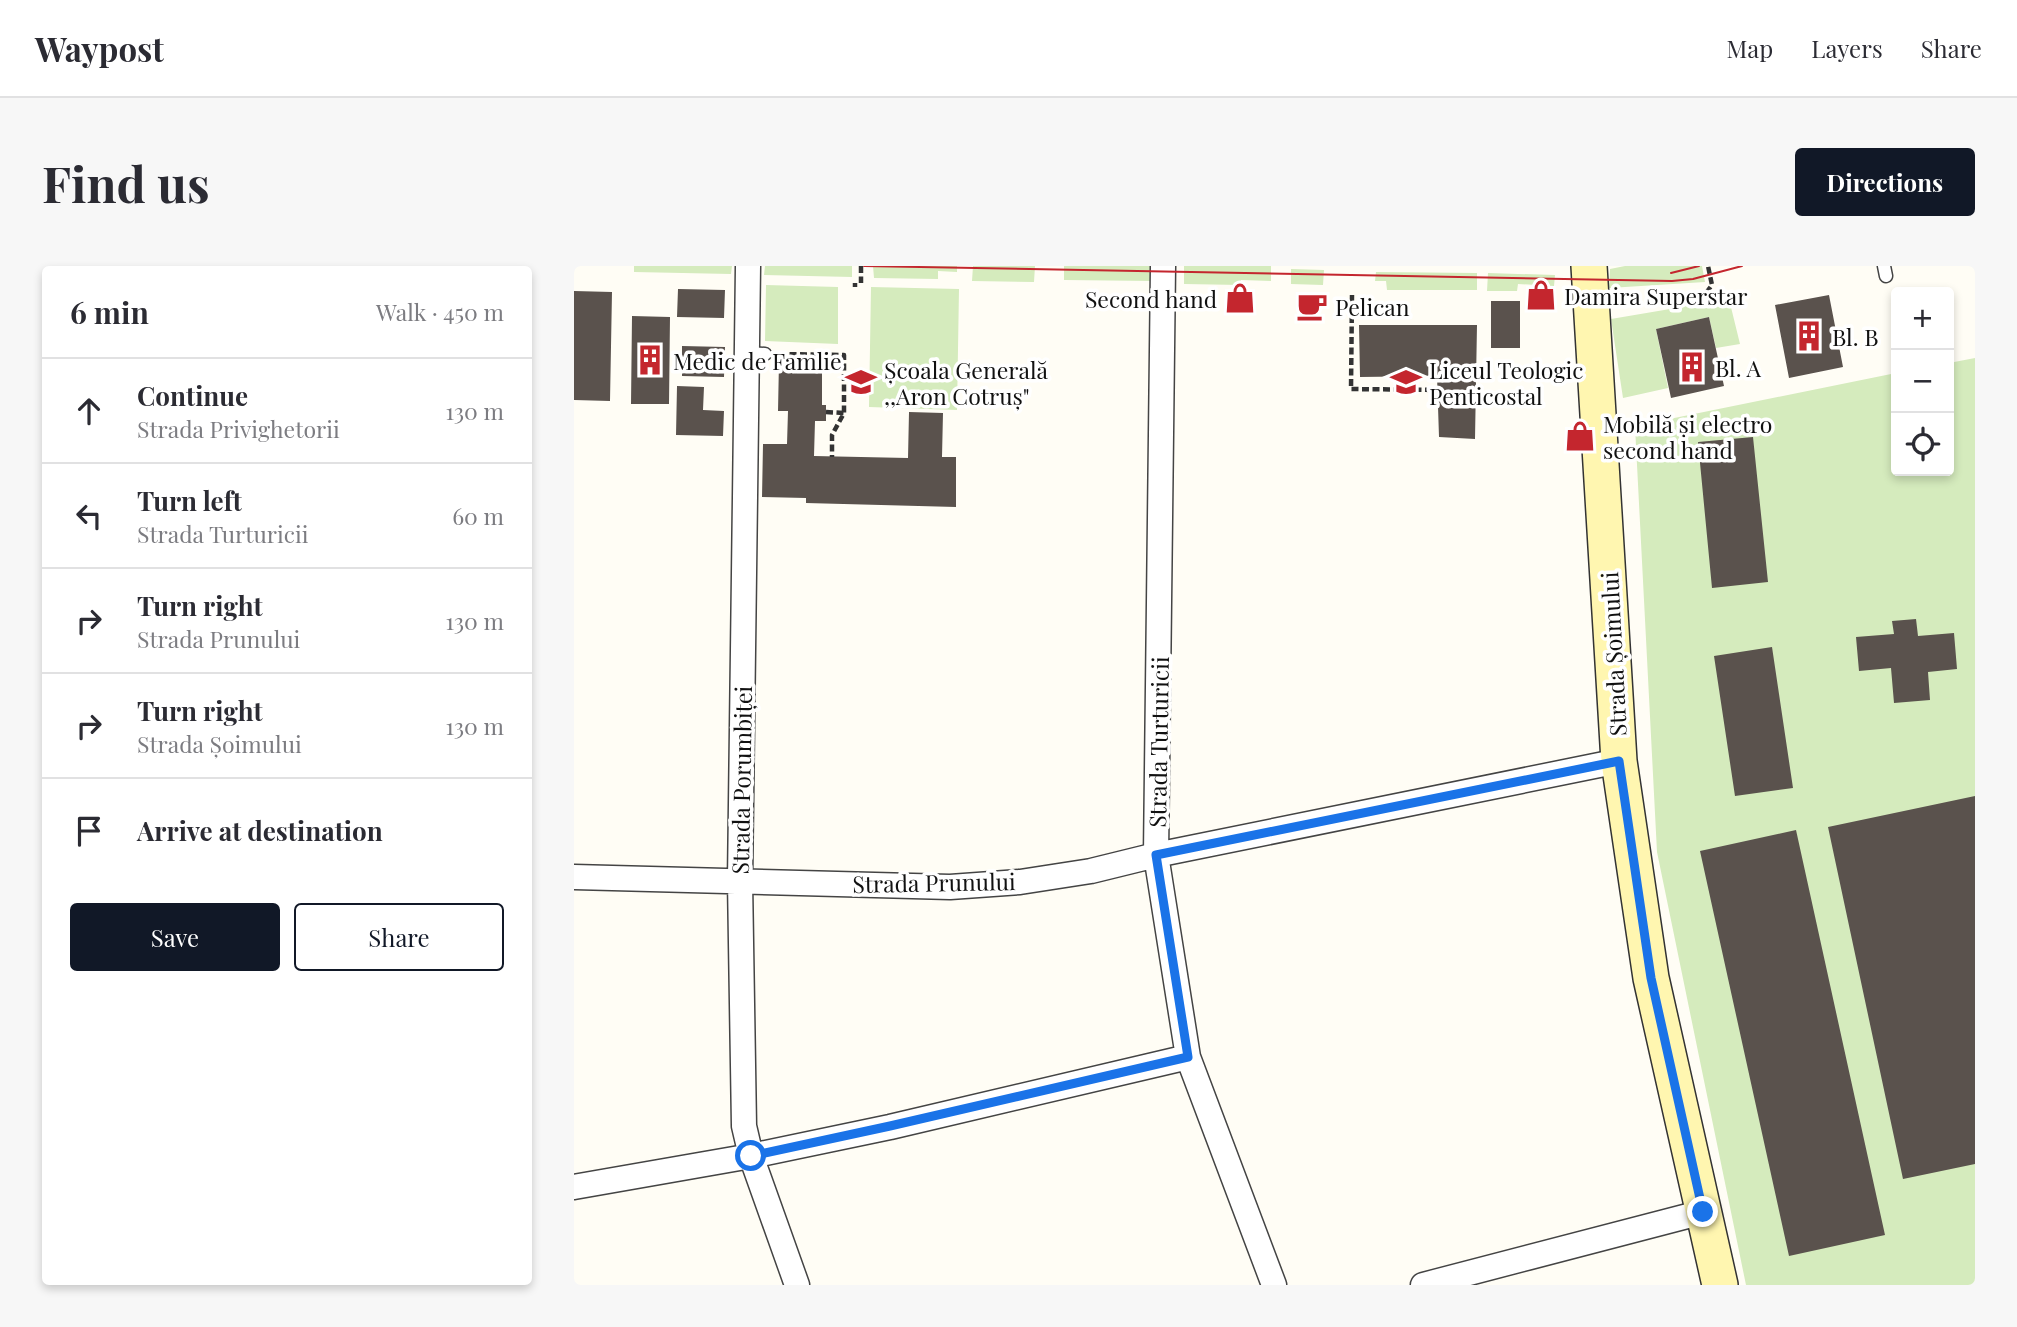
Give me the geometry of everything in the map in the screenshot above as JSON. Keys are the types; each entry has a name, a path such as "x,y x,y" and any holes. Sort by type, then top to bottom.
{"street":[{"name":"Strada Porumbiței","path":"748,266 755,354 740,881 744,1126 751,1156 797,1285"},
{"name":"Strada Turturicii","path":"1163,266 1156,855 1188,1057 1274,1285"},
{"name":"Strada Șoimului","path":"1589,266 1619,761 1651,978 1720,1285"},
{"name":"Strada Prunului","path":"574,877 950,887 1032,880 1091,871 1156,855 1619,761"},
{"path":"574,1187 751,1156 1188,1057"},
{"path":"1423,1285 1703,1212"}],"path":[{"path":"857,284 861,266"},
{"path":"1700,301 1712,285 1708,266"},
{"path":"1352,295 1351,389 1438,390"},
{"path":"755,354 844,355 844,413 832,435 832,457"},
{"path":"826,412 844,413"}],"green space":[{"path":"634,266 732,266 731,274 634,272"},
{"path":"765,266 852,266 852,277 764,275"},
{"path":"873,266 957,266 957,272 938,271 938,279 874,278"},
{"path":"973,266 1035,266 1034,282 972,281"},
{"path":"1064,266 1152,266 1152,281 1064,280"},
{"path":"1184,266 1271,266 1271,281 1241,280 1241,285 1184,284"},
{"path":"1625,266 1702,266 1705,282 1609,288 1610,269"},
{"path":"1291,269 1324,270 1323,285 1291,284"},
{"path":"1376,272 1477,273 1477,290 1387,290 1386,281 1375,281"},
{"path":"1488,273 1555,275 1554,286 1518,284 1517,291 1487,291"},
{"path":"766,285 838,287 838,344 765,341"},
{"path":"871,287 959,289 957,410 869,407"},
{"path":"1729,299 1740,344 1716,348 1709,317 1656,329 1668,388 1623,398 1611,319"},
{"path":"1975,358 1975,1285 1746,1285 1657,852 1635,426 1891,374 1891,476 1954,476 1954,362"}],"building":[{"path":"678,289 725,290 724,318 677,317"},
{"path":"574,291 612,292 610,401 574,400"},
{"name":"Bl. B","path":"1829,295 1843,367 1789,378 1775,305"},
{"path":"1491,301 1520,301 1520,348 1491,348"},
{"name":"Medic de Famlie","path":"632,316 670,317 669,404 631,404"},
{"name":"Bl. A","path":"1709,317 1724,386 1671,398 1656,329"},
{"path":"1359,325 1477,325 1475,439 1439,437 1437,376 1360,377"},
{"path":"682,346 725,347 724,377 682,376"},
{"path":"779,361 822,362 822,405 826,405 826,421 815,421 814,456 908,458 909,412 943,413 942,457 956,457 956,507 806,503 806,498 762,497 763,444 787,444 788,411 778,411"},
{"path":"677,386 704,387 703,410 724,411 723,436 676,435"},
{"path":"1753,437 1768,582 1712,588 1698,442"},
{"path":"1916,619 1918,636 1954,633 1957,669 1928,672 1930,700 1894,703 1891,668 1859,671 1856,637 1894,634 1892,621"},
{"path":"1772,647 1793,788 1735,796 1714,656"},
{"path":"1975,796 1975,1164 1903,1179 1828,827"},
{"path":"1796,830 1885,1235 1789,1256 1700,851"}],"tram line":[{"path":"864,266 1672,281 1693,279 1742,266"},
{"path":"1671,273 1699,266"}],"place":[{"name":"Damira Superstar","path":"1541,295"},
{"name":"Second hand","path":"1240,298"},
{"name":"Pelican","path":"1312,306"},
{"name":"Bl. B","path":"1809,336"},
{"name":"Medic de Famlie","path":"650,360"},
{"name":"Bl. A","path":"1692,367"},
{"name":"Școala Generală ,,Aron Cotruș\"","path":"861,382"},
{"name":"Liceul Teologic Penticostal","path":"1406,382"},
{"name":"Mobilă și electro second hand","path":"1580,436"}],"route":[{"path":"751,1156 1188,1057 1156,855 1619,761 1651,978 1703,1212"}]}
